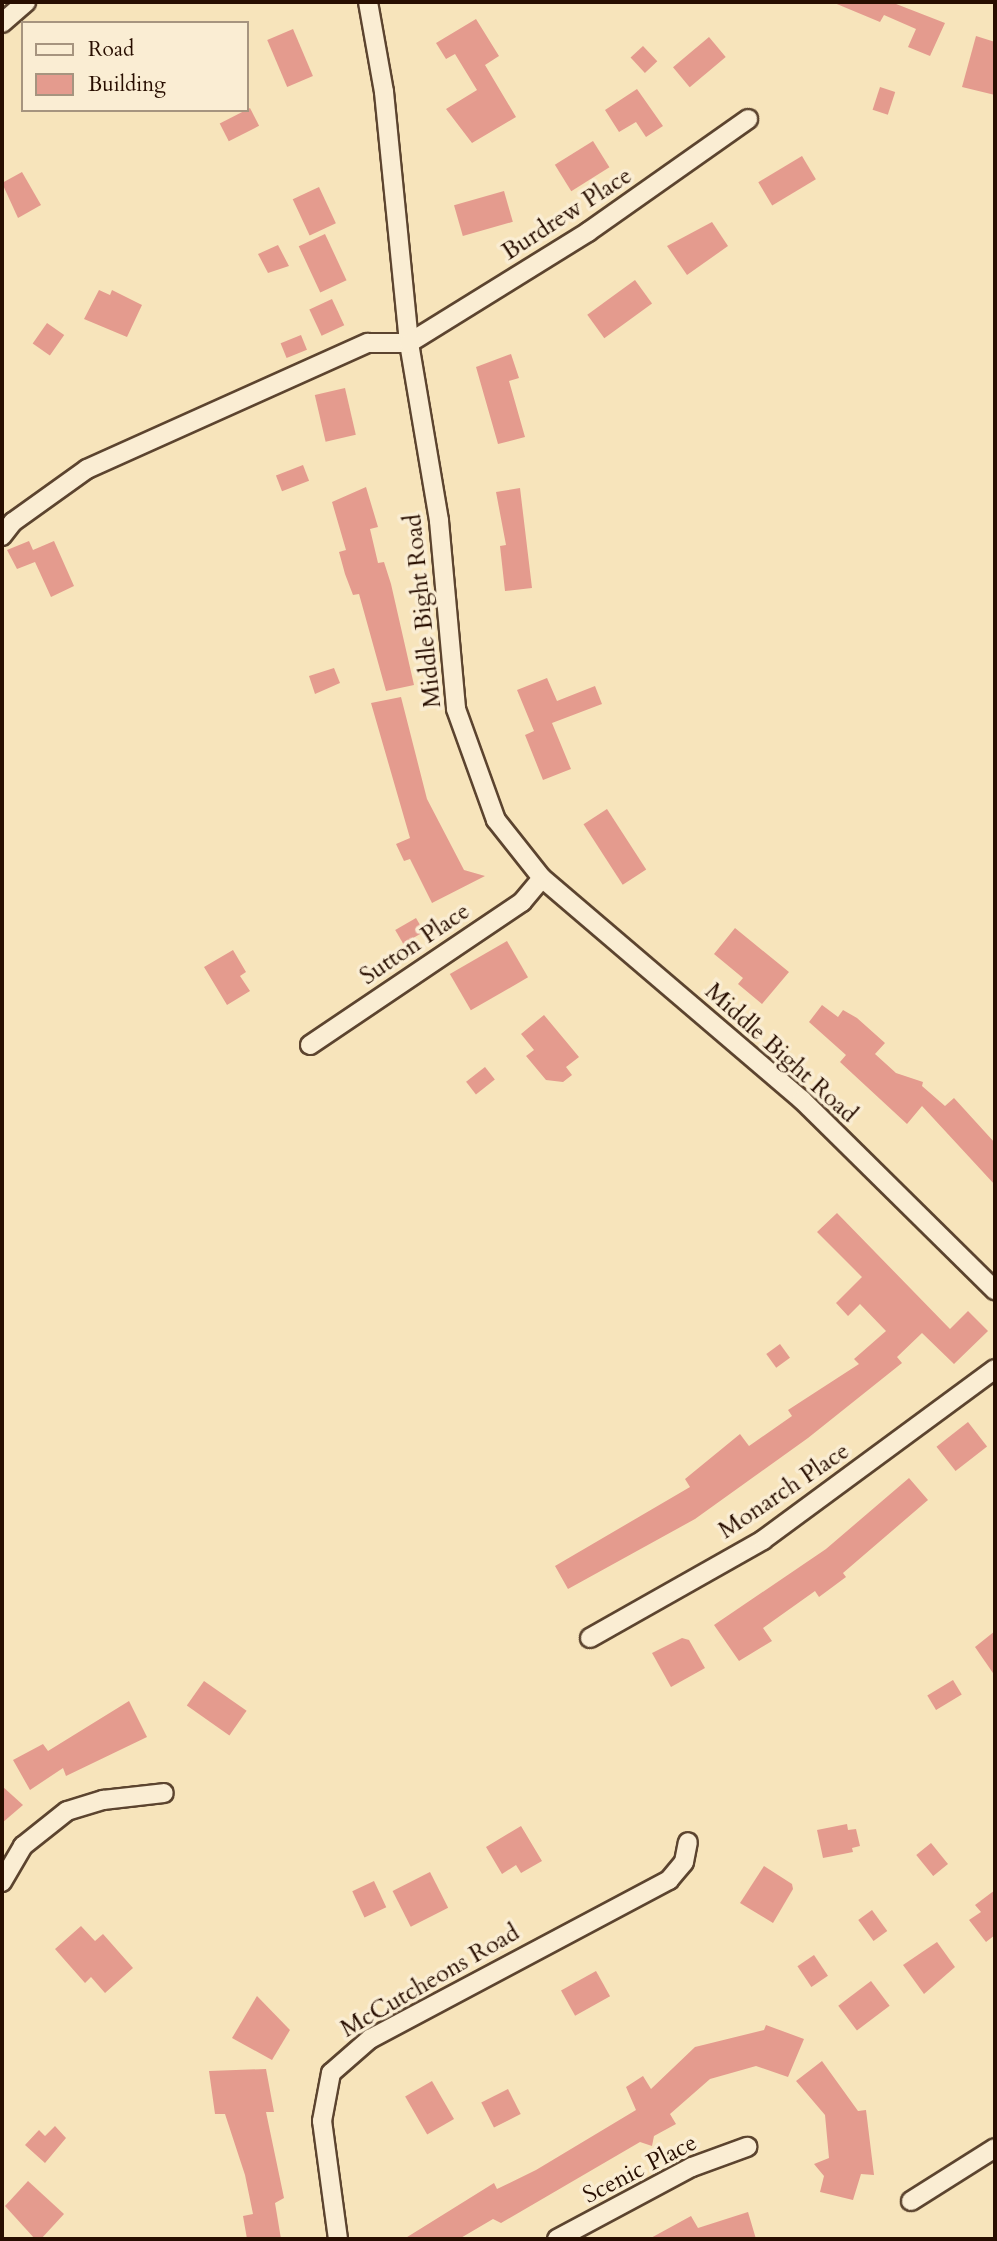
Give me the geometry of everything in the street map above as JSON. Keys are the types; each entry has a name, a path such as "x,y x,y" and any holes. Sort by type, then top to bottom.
{"street":[{"path":"2,23 26,2"},
{"name":"Middle Bight Road","path":"368,2 384,92 409,343 439,521 456,709 496,820 542,878 802,1100 995,1290"},
{"name":"Burdrew Place","path":"409,343 588,232 748,119"},
{"path":"2,536 13,522 87,469 368,342 409,343"},
{"name":"Sutton Place","path":"310,1045 522,902 542,878"},
{"name":"Monarch Place","path":"590,1639 763,1540 995,1368"},
{"path":"2,1882 23,1846 67,1811 103,1800 164,1793"},
{"name":"McCutcheons Road","path":"338,2239 322,2121 331,2073 370,2039 669,1880 684,1862 688,1842"},
{"name":"Scenic Place","path":"557,2239 692,2167 747,2147"},
{"path":"911,2201 995,2148"}],"building":[{"path":"832,2 891,2 945,23 930,56 908,47 916,29 884,15 880,22"},
{"path":"476,19 499,56 485,65 516,117 472,143 446,109 477,90 455,54 446,59 436,43"},
{"path":"293,29 313,76 287,87 267,40"},
{"path":"976,36 995,42 995,95 962,87"},
{"path":"709,37 726,57 690,87 673,67"},
{"path":"643,46 657,61 645,73 631,58"},
{"path":"880,87 895,92 888,115 873,110"},
{"path":"637,89 663,126 646,137 636,122 619,132 605,110"},
{"path":"250,108 259,126 229,141 220,123 242,112 248,112"},
{"path":"593,141 609,167 571,191 555,165"},
{"path":"802,156 816,179 772,205 758,182"},
{"path":"22,172 41,205 18,218 2,183"},
{"path":"319,187 336,223 310,236 293,199"},
{"path":"504,191 513,222 463,236 454,205"},
{"path":"712,222 728,246 687,275 667,246"},
{"path":"325,234 347,280 320,292 299,246"},
{"path":"278,245 289,266 268,273 258,254"},
{"path":"635,280 652,303 604,338 587,315"},
{"path":"99,290 110,295 112,290 142,305 127,337 84,319"},
{"path":"332,299 344,325 322,336 309,310"},
{"path":"47,323 64,335 50,356 33,343"},
{"path":"301,335 307,350 287,358 281,343"},
{"path":"511,354 519,378 509,381 525,437 498,444 476,367"},
{"path":"345,388 356,435 326,442 315,395"},
{"path":"303,465 309,481 282,491 276,475"},
{"path":"366,487 378,527 370,529 378,563 384,562 391,584 414,685 386,691 359,594 353,595 345,574 339,552 346,550 332,502"},
{"path":"520,488 532,588 505,591 500,546 506,545 496,492"},
{"path":"29,541 33,550 54,541 74,586 51,597 35,562 17,569 7,550"},
{"path":"334,668 340,683 315,694 309,676"},
{"path":"547,678 557,701 595,686 602,704 552,723 571,769 543,780 525,735 534,731 517,690"},
{"path":"401,697 427,799 464,870 485,876 432,903 410,859 404,861 396,844 410,838 371,703"},
{"path":"607,809 646,869 623,885 584,824"},
{"path":"416,918 424,932 403,944 395,930"},
{"path":"735,928 789,972 762,1004 738,984 743,978 714,954"},
{"path":"507,941 528,977 471,1010 450,974"},
{"path":"233,950 246,972 240,976 250,991 227,1005 204,967"},
{"path":"822,1005 838,1017 843,1010 857,1018 885,1043 875,1054 896,1073 923,1082 922,1086 945,1106 954,1098 995,1143 995,1185 922,1106 907,1124 840,1062 846,1055 809,1022"},
{"path":"544,1015 579,1057 566,1067 572,1075 563,1082 546,1080 526,1056 534,1050 521,1034"},
{"path":"485,1067 495,1080 476,1094 466,1082"},
{"path":"837,1213 950,1329 968,1311 988,1331 954,1364 922,1333 897,1357 902,1363 808,1438 695,1519 568,1589 555,1566 690,1487 685,1479 740,1434 749,1446 792,1416 788,1410 859,1364 854,1359 886,1331 860,1304 848,1316 836,1303 862,1277 817,1232"},
{"path":"780,1344 790,1358 776,1368 766,1354"},
{"path":"968,1422 987,1446 956,1471 936,1447"},
{"path":"909,1478 928,1500 843,1573 846,1577 819,1597 815,1591 763,1628 772,1641 739,1661 714,1625 826,1549"},
{"path":"995,1631 995,1676 975,1647"},
{"path":"682,1638 689,1640 705,1668 671,1687 652,1653"},
{"path":"953,1680 962,1695 936,1710 927,1695"},
{"path":"204,1681 247,1711 229,1735 187,1706"},
{"path":"129,1701 147,1737 66,1776 63,1768 30,1790 13,1760 43,1744 48,1751"},
{"path":"2,1786 23,1805 2,1823"},
{"path":"847,1824 848,1830 856,1829 860,1846 852,1848 853,1852 823,1858 817,1830"},
{"path":"521,1826 542,1861 521,1873 516,1865 502,1874 486,1847"},
{"path":"931,1843 948,1864 933,1876 916,1855"},
{"path":"764,1866 792,1884 793,1889 773,1923 740,1903"},
{"path":"430,1872 448,1908 411,1927 393,1891"},
{"path":"374,1881 386,1907 365,1917 352,1891"},
{"path":"995,1890 995,1935 986,1942 969,1920 981,1912 975,1905"},
{"path":"872,1910 887,1931 874,1941 858,1920"},
{"path":"81,1926 95,1941 103,1934 133,1968 105,1993 91,1977 85,1983 55,1949"},
{"path":"937,1942 955,1967 924,1994 903,1965"},
{"path":"814,1955 828,1976 811,1987 797,1966"},
{"path":"596,1971 610,1996 575,2016 561,1990"},
{"path":"871,1981 890,2006 857,2030 838,2006"},
{"path":"257,1996 290,2030 272,2060 232,2038"},
{"path":"766,2025 804,2039 788,2077 756,2066 710,2079 670,2114 676,2124 654,2136 652,2146 640,2142 501,2223 493,2219 459,2239 404,2239 494,2183 497,2189 536,2170 636,2110 626,2087 643,2076 651,2089 695,2047 764,2030"},
{"path":"822,2061 858,2111 866,2110 874,2175 861,2174 853,2200 820,2192 824,2176 814,2164 829,2158 825,2115 796,2081"},
{"path":"266,2069 274,2112 266,2112 284,2198 275,2203 281,2239 247,2239 243,2216 253,2214 245,2175 225,2114 215,2114 209,2071"},
{"path":"432,2081 454,2119 427,2135 405,2096"},
{"path":"508,2089 521,2114 494,2128 481,2103"},
{"path":"55,2126 66,2138 45,2163 25,2145 39,2130 45,2136"},
{"path":"28,2181 64,2214 41,2239 35,2239 5,2206"},
{"path":"748,2212 756,2239 649,2239 691,2216 698,2228"}]}
